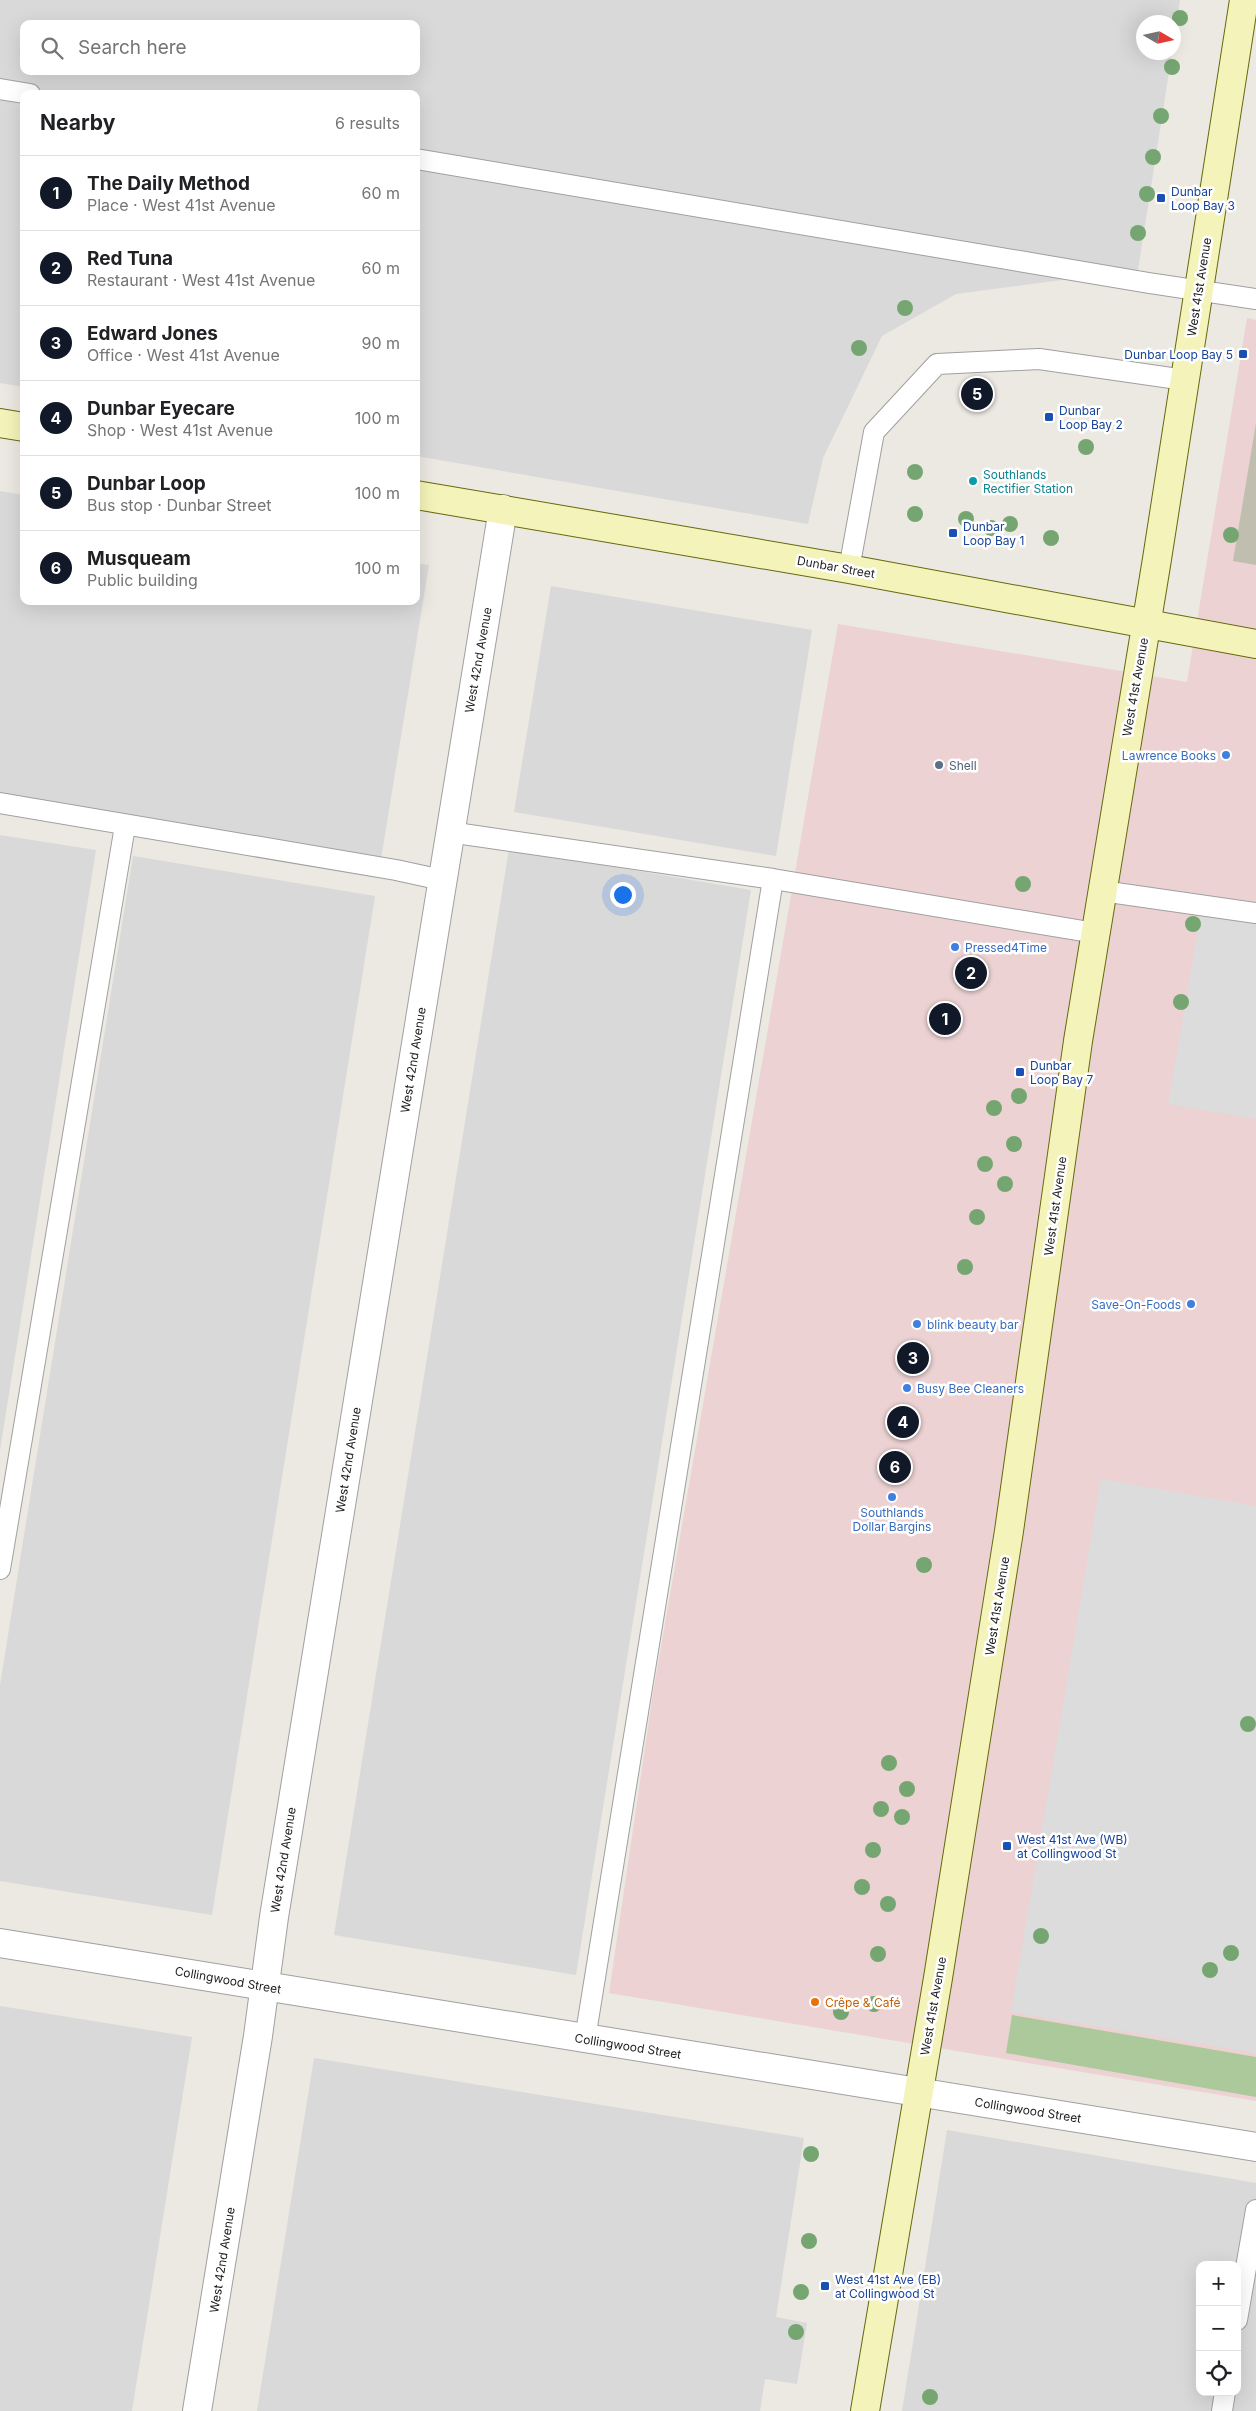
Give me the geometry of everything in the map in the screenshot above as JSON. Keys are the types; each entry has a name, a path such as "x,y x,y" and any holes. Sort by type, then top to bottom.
{"main road":[{"name":"West 41st Avenue","path":"865,2411 1009,1531 1095,933 1185,380 1244,0"},
{"path":"0,423 20,426"},
{"name":"Dunbar Street","path":"420,496 849,569 1256,644"}],"street":[{"name":"West 42nd Avenue","path":"197,2411 276,1907 449,832 503,509"},
{"name":"Collingwood Street","path":"0,1942 1256,2147"}],"lane":[{"path":"0,89 20,92"},
{"path":"420,160 1256,300"},
{"path":"849,569 874,432 938,364 1039,359 1185,380"},
{"path":"0,803 125,826 396,870 442,880"},
{"path":"0,1570 125,826"},
{"path":"449,832 773,879 1095,933"},
{"path":"586,2039 773,879"},
{"path":"1102,891 1256,913"},
{"path":"1239,2306 1256,2210"},
{"path":"1222,2411 1224,2396"}],"shaded area":[{"path":"0,0 1180,0 1178,15 1136,15 1136,60 1171,60 1138,270 956,294 882,336 823,458 808,524 420,457 420,90 20,90 20,386 0,383"},
{"path":"1247,318 1256,320 1256,2101 609,1993 653,1693 838,624 1187,682"},
{"path":"1256,423 1256,565 1233,561"},
{"path":"0,491 20,494 20,605 420,605 420,564 429,565 381,859 0,796"},
{"path":"551,586 812,630 776,856 514,812"},
{"path":"0,835 96,850 0,1450"},
{"path":"509,849 751,890 576,1975 334,1935"},
{"path":"133,856 375,896 212,1915 0,1881 0,1685"},
{"path":"1201,913 1256,922 1256,1119 1168,1104"},
{"path":"1101,1479 1256,1506 1256,2053 1011,2012"},
{"path":"0,2006 192,2037 132,2411 0,2411"},
{"path":"314,2058 804,2138 776,2317 807,2323 797,2384 765,2379 760,2411 257,2411"},
{"path":"947,2130 1256,2183 1256,2411 902,2411"}],"green space":[{"path":"1012,2015 1256,2057 1256,2097 1006,2053"}],"place":[{"name":"Dunbar Loop Bay 3","path":"1161,198"},
{"name":"Dunbar Loop Bay 5","path":"1243,354"},
{"name":"Dunbar Loop","path":"977,394"},
{"name":"Dunbar Loop Bay 2","path":"1049,417"},
{"name":"Southlands Rectifier Station","path":"973,481"},
{"name":"Dunbar Loop Bay 1","path":"953,533"},
{"name":"Lawrence Books","path":"1226,755"},
{"name":"Shell","path":"939,765"},
{"name":"Pressed4Time","path":"955,947"},
{"name":"Red Tuna","path":"971,973"},
{"name":"The Daily Method","path":"945,1019"},
{"name":"Dunbar Loop Bay 7","path":"1020,1072"},
{"name":"Save-On-Foods","path":"1191,1304"},
{"name":"blink beauty bar","path":"917,1324"},
{"name":"Edward Jones","path":"913,1358"},
{"name":"Busy Bee Cleaners","path":"907,1388"},
{"name":"Dunbar Eyecare","path":"903,1422"},
{"name":"Musqueam","path":"895,1467"},
{"name":"Southlands Dollar Bargins","path":"892,1497"},
{"name":"West 41st Ave (WB) at Collingwood St","path":"1007,1846"},
{"name":"Crêpe & Café","path":"815,2002"},
{"name":"West 41st Ave (EB) at Collingwood St","path":"825,2286"}]}
